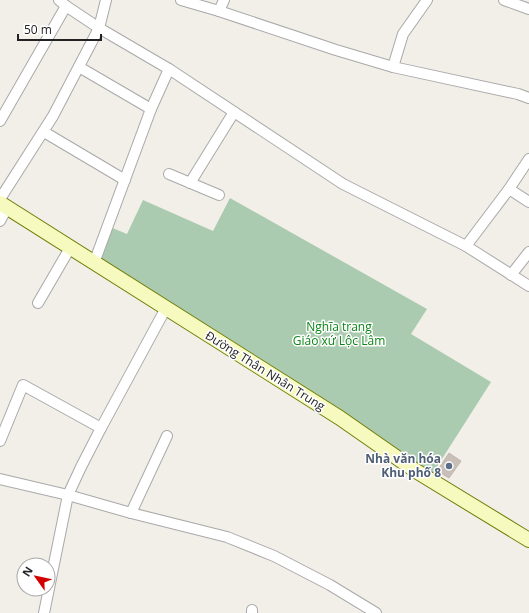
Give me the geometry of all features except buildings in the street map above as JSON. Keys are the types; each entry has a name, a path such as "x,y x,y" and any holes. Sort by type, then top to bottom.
{"street":[{"path":"0,221 2,203 44,132 79,68 99,28 106,0"},
{"path":"183,0 393,67 518,94 529,98"},
{"path":"219,11 224,0"},
{"path":"393,67 403,34 427,0"},
{"path":"504,0 529,9"},
{"path":"0,122 63,3 99,28 169,69 342,184 466,246 529,286"},
{"path":"79,68 151,109"},
{"path":"94,263 151,109 169,69"},
{"path":"190,183 234,112"},
{"path":"44,132 125,180"},
{"path":"466,246 509,189 529,159"},
{"path":"169,174 219,195"},
{"path":"509,189 529,202"},
{"name":"Đường Thân Nhân Trung","path":"2,203 70,248 340,418 416,471 529,540"},
{"path":"38,303 70,248"},
{"path":"511,275 529,252"},
{"path":"44,613 68,495 101,428 166,308"},
{"path":"0,441 23,385 101,428"},
{"path":"131,513 167,436"},
{"path":"0,480 68,495 131,513 227,537 274,556 376,613"}],"green space":[{"name":"Nghĩa trang Giáo xứ Lộc Lâm","path":"230,198 427,309 411,334 491,382 433,473 101,259 110,227 127,234 143,200 213,231"}],"place":[{"name":"Nhà văn hóa Khu phố 8","path":"449,466"}]}
